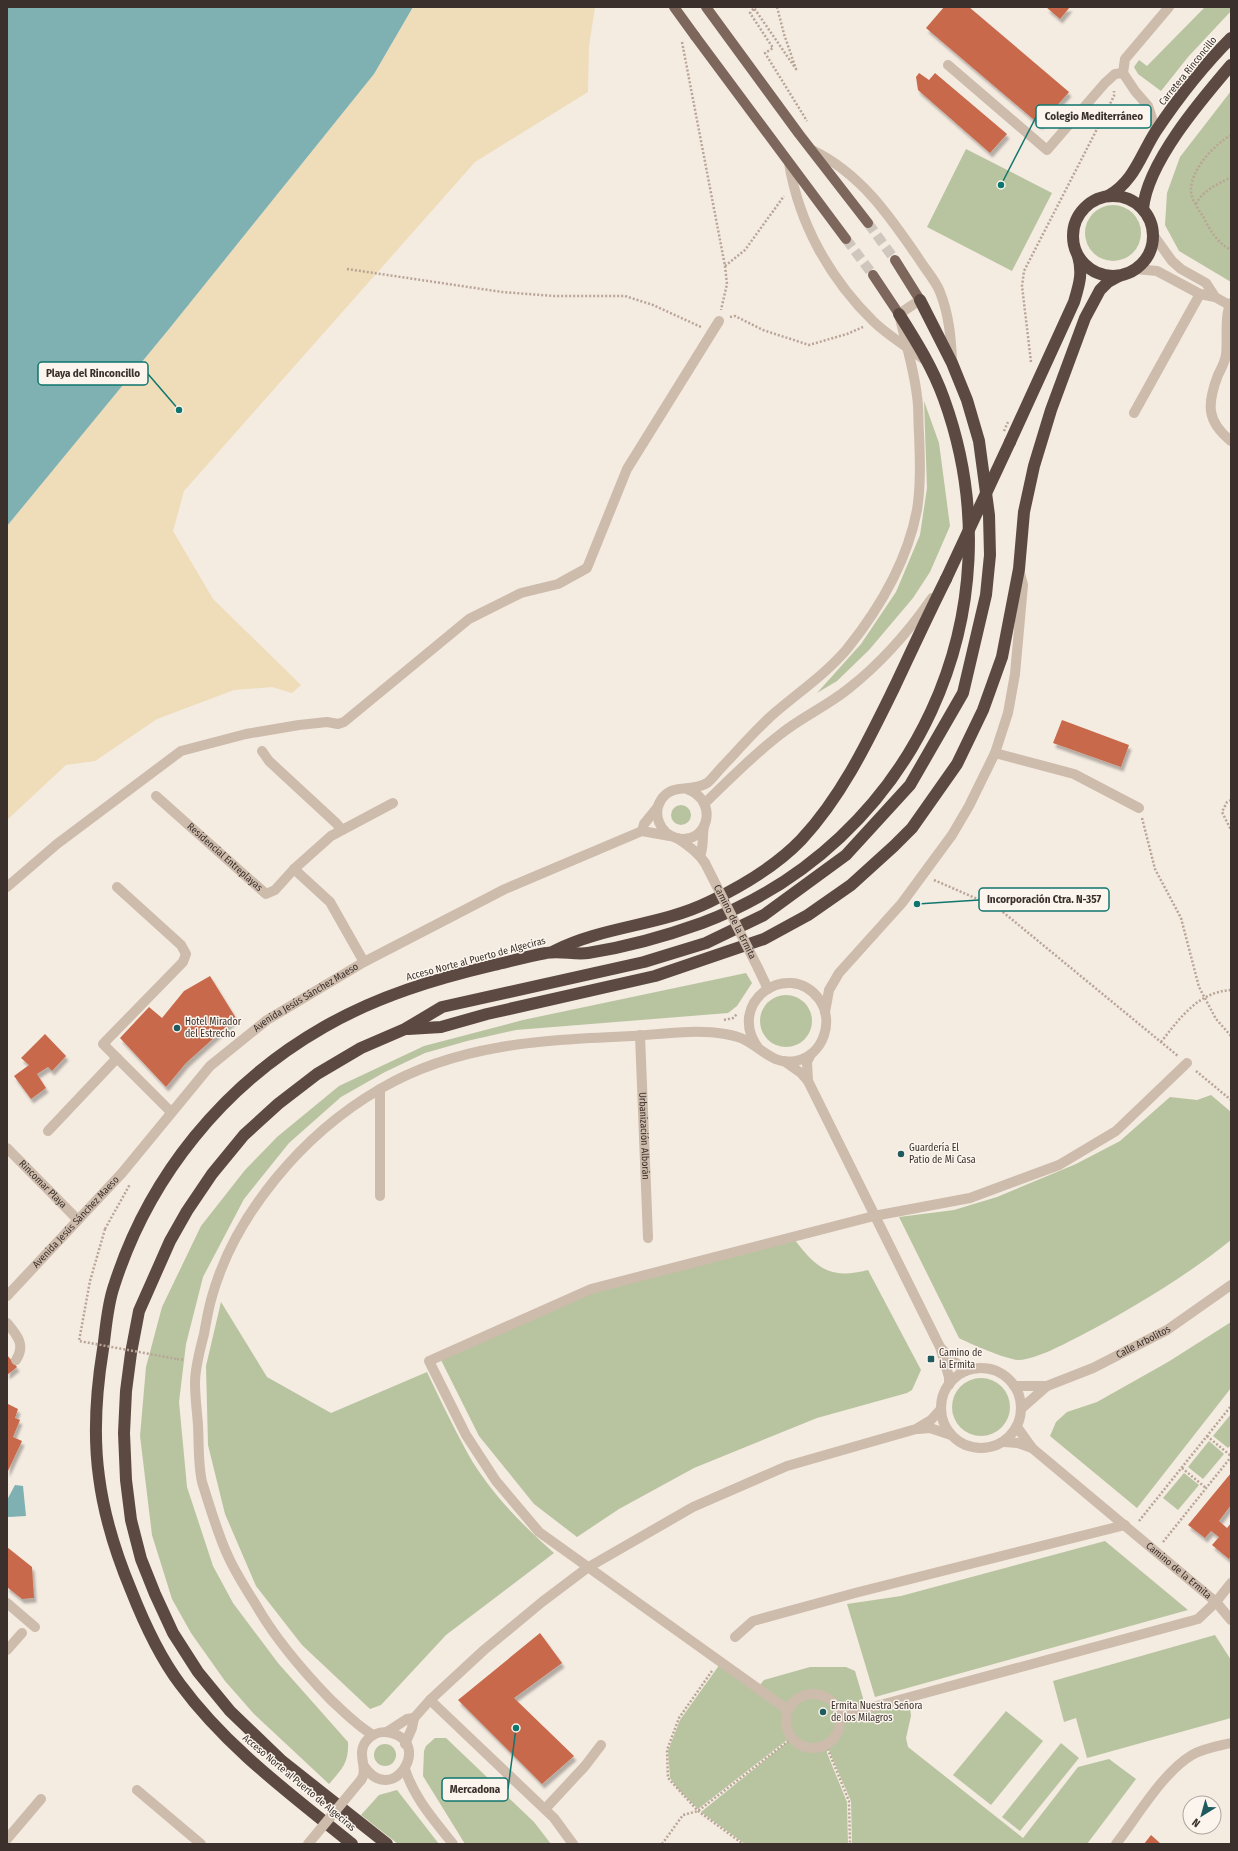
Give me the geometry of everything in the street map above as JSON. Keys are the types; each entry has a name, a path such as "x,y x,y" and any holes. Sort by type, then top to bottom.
{"highway":[{"name":"Carretera Rinconcillo","path":"554,951 574,940 676,915 708,902 741,885 783,856 800,841 815,824 844,784 868,742 946,579 1074,302 1082,268 1073,236 1078,218 1090,203 1108,196 1124,185 1156,132 1186,89 1217,52 1231,38"},
{"path":"1078,255 1084,263 1095,271 1109,276 1118,276 1128,274 1136,269 1149,254 1154,236 1149,217 1143,209 1146,190 1161,159 1200,100 1231,65"},
{"name":"Carretera Rinconcillo","path":"1108,196 1127,198 1143,209"},
{"path":"405,1029 441,1027 487,1014 655,976 764,939 808,915 851,885 912,828 957,764 983,710 1002,657 1019,569 1024,512 1034,466 1051,410 1085,318 1094,300 1100,290 1108,282 1118,276"},
{"name":"Acceso Norte al Puerto de Algeciras","path":"387,1844 282,1761 254,1735 214,1692 173,1633 141,1559 131,1520 126,1480 124,1433 126,1391 139,1311 170,1241 187,1211 212,1174 244,1135 278,1104 317,1074 361,1048 405,1029 442,1007 644,962 706,943 764,916 846,854 910,786 963,693 987,587 990,555 989,515 979,441 967,400 952,363 920,300"},
{"name":"Acceso Norte al Puerto de Algeciras","path":"352,1844 268,1776 204,1713 180,1683 155,1644 136,1602 120,1562 110,1528 99,1477 95,1434 97,1385 112,1291 134,1235 170,1169 200,1130 224,1103 271,1061 321,1029 360,1007 400,991 457,974 554,951 582,954 639,942 700,923 752,901 793,876 834,843 866,811 894,776 921,733 943,686 966,595 969,523 962,460 942,393 928,362 899,314"}],"main road":[{"path":"674,7 846,239"},
{"path":"706,7 799,134 868,223"},
{"path":"895,260 920,300"},
{"path":"873,275 899,314"}],"street":[{"path":"948,65 1047,150 1104,83 1119,74 1125,59 1169,7"},
{"path":"1119,74 1148,106 1156,132"},
{"path":"812,150 831,158 867,189 901,232 940,291 950,330 952,363"},
{"path":"789,163 791,179 810,234 821,256 843,288 874,322 928,362"},
{"path":"1154,236 1172,261 1181,269 1206,283 1215,297"},
{"path":"1136,269 1157,271 1200,294 1215,297 1230,305 1228,358 1210,394 1210,407 1213,419 1219,430 1231,441"},
{"path":"1134,413 1200,294"},
{"path":"704,826 693,836 674,837 642,831 644,824 665,795 677,789 695,788 708,782 770,717 826,670 847,649 885,597 901,562 913,528 920,481 917,396 899,314 920,300"},
{"path":"7,887 57,844 182,750 246,734 299,725 327,722 338,724 344,722 469,619 521,593 558,584 586,568 627,469 719,320"},
{"path":"808,1081 807,1062 811,1054 818,1047 826,1030 825,1012 829,990 840,973 902,903 952,835 969,806 995,753 1008,713 1015,674 1023,585 1019,569"},
{"path":"705,803 748,762 783,732 848,689 878,662 916,620 946,579"},
{"path":"262,750 269,761 342,830"},
{"path":"995,753 1074,774 1139,808"},
{"path":"687,789 700,796 705,803 707,810 702,837 702,859"},
{"name":"Residencial Entreplayas","path":"156,796 262,892 268,894 275,890 321,843 393,803"},
{"path":"657,808 659,824 674,837"},
{"name":"Avenida Jesús Sánchez Maeso","path":"7,1296 122,1173 210,1066 267,1020 364,962 505,889 642,831"},
{"name":"Camino de la Ermita","path":"674,837 691,847 702,859 768,989"},
{"path":"294,869 330,902 364,962"},
{"path":"117,887 184,948 186,954 183,962 103,1044 171,1112"},
{"path":"759,1049 750,1033 749,1014 757,998 768,989 781,984 800,985 816,996 825,1012"},
{"path":"373,1735 354,1723 306,1675 268,1627 228,1556 201,1478 195,1383 197,1362 212,1297 229,1253 251,1212 271,1184 296,1154 340,1116 380,1089 413,1072 449,1057 517,1044 640,1035 707,1032 728,1034 745,1039 766,1055 784,1061 795,1068 808,1081 940,1348 949,1377 949,1385"},
{"name":"Urbanización Alborán","path":"640,1035 648,1238"},
{"path":"784,1061 799,1060 811,1054"},
{"path":"48,1131 117,1058"},
{"path":"788,1710 587,1568 540,1532 496,1481 466,1435 429,1361 591,1288 874,1216 970,1198 1059,1165 1116,1131 1187,1063"},
{"path":"380,1089 380,1196"},
{"name":"Rincomar Playa","path":"7,1148 78,1220"},
{"name":"Calle Arbolitos","path":"1022,1408 1047,1386 1093,1368 1167,1330 1231,1285"},
{"path":"7,1323 21,1342 20,1355 16,1360"},
{"path":"940,1348 966,1371"},
{"path":"1004,1442 1017,1427 1022,1408 1014,1386 1004,1375 995,1371 976,1368 966,1371 958,1376 949,1385 942,1399 941,1409 946,1428 951,1435 958,1442 977,1448 986,1448 1004,1442 1018,1443 1032,1448"},
{"name":"Calle Arbolitos","path":"1014,1386 1047,1386"},
{"path":"916,1429 931,1420 941,1409"},
{"name":"Camino de la Ermita","path":"1017,1427 1032,1448 1216,1602 1231,1620"},
{"path":"406,1744 414,1718 430,1700 484,1650 536,1607 587,1568 693,1507 787,1466 916,1429 930,1428 951,1435"},
{"path":"735,1637 753,1621 871,1589 1128,1528"},
{"path":"840,1716 1198,1619 1216,1602 1231,1583"},
{"path":"7,1603 35,1627"},
{"path":"7,1650 22,1633"},
{"path":"808,1694 825,1696 832,1701 840,1716 838,1733 833,1740 826,1745 817,1748 808,1748 799,1744 792,1738 786,1724 788,1710 800,1697 808,1694"},
{"path":"430,1700 554,1818 573,1844"},
{"path":"366,1778 361,1752 367,1740 373,1735 387,1732 406,1719 414,1718"},
{"path":"366,1778 387,1780 400,1775 405,1769 409,1756 406,1744 400,1737 387,1732"},
{"path":"1116,1844 1165,1779 1185,1760 1194,1754 1231,1743"},
{"path":"545,1809 585,1766 601,1745"},
{"path":"405,1769 408,1780 420,1801 452,1844"},
{"path":"308,1844 366,1778"},
{"path":"137,1790 201,1844"},
{"path":"7,1839 41,1799"}],"path":[{"path":"777,7 784,34 796,69 754,8 750,13 773,48 765,53 811,128 799,134"},
{"path":"682,38 725,266 726,284 719,320"},
{"path":"1031,365 1022,286 1024,271 1114,96 1119,74"},
{"path":"1231,135 1213,149 1204,159 1196,173 1191,190 1196,204 1209,229 1223,245 1231,250"},
{"path":"1196,204 1202,195 1210,188 1231,177"},
{"path":"725,266 745,250 786,193"},
{"path":"347,269 502,292 554,296 625,296 653,305 702,328 719,320 735,316 763,330 809,345 847,334 874,322"},
{"path":"1008,422 1011,415"},
{"path":"1231,800 1227,802 1222,812 1231,830"},
{"path":"1139,808 1155,868 1180,918 1199,987 1216,1019 1231,1036"},
{"path":"923,875 998,908 1231,1100"},
{"path":"1161,1042 1185,1011 1204,996 1231,990"},
{"path":"722,1021 733,1018 738,1012"},
{"path":"122,1173 132,1181 105,1229 90,1281 79,1341 177,1359"},
{"path":"1128,1528 1182,1468 1231,1406"},
{"path":"1156,1551 1231,1456 1207,1436"},
{"path":"1182,1468 1206,1488"},
{"path":"720,1661 679,1718 667,1750 668,1778 698,1812 742,1844"},
{"path":"662,1844 683,1815 698,1812 792,1738"},
{"path":"826,1745 849,1801 850,1844"}],"green space":[{"path":"1205,7 1231,7 1231,11 1188,57 1161,91 1138,74 1134,67 1139,60 1147,66"},
{"path":"1231,91 1231,282 1179,251 1165,225 1167,193 1180,157"},
{"path":"966,149 1052,193 1012,271 927,227"},
{"path":"1107,205 1119,205 1129,209 1137,217 1141,227 1141,239 1137,249 1129,257 1119,261 1107,261 1097,257 1089,249 1085,239 1085,227 1089,217 1097,209"},
{"path":"924,401 939,443 950,526 930,572 913,598 869,650 837,681 817,693 861,644 896,592 920,535 927,488"},
{"path":"681,805 688,808 691,815 688,822 681,825 674,822 671,815 674,808"},
{"path":"746,973 752,983 737,1006 728,1013 516,1030 467,1041 425,1053 385,1072 341,1097 289,1143 244,1199 203,1277 186,1344 179,1402 187,1487 213,1566 233,1603 278,1663 348,1742 346,1761 338,1774 329,1784 254,1714 225,1681 191,1633 172,1599 152,1535 140,1436 146,1367 162,1307 201,1226 245,1170 277,1137 339,1086 424,1046 523,1020"},
{"path":"781,995 791,995 800,999 808,1007 812,1016 812,1026 808,1035 800,1043 791,1047 781,1047 772,1043 764,1035 760,1026 760,1016 764,1007 772,999"},
{"path":"1211,1095 1231,1112 1231,1240 1195,1267 1139,1303 1080,1336 1034,1357 1019,1360 1014,1359 989,1351 959,1338 899,1217 954,1210 997,1197 1076,1164 1120,1141 1170,1097 1197,1100"},
{"path":"794,1239 817,1264 825,1269 844,1273 855,1273 868,1270 921,1370 912,1390 907,1393 817,1418 694,1468 619,1509 577,1537 534,1504 479,1436 441,1360 589,1294"},
{"path":"221,1302 267,1377 331,1413 427,1372 462,1444 476,1468 518,1519 554,1553 446,1635 381,1705 370,1709 302,1645 256,1586 225,1514 208,1445 206,1366"},
{"path":"1231,1322 1231,1388 1137,1508 1050,1436 1056,1422 1067,1412 1097,1402 1168,1362"},
{"path":"981,1378 992,1380 1005,1391 1008,1396 1010,1407 1008,1418 997,1431 992,1434 981,1436 970,1434 957,1423 954,1418 952,1407 954,1396 965,1383 970,1380"},
{"path":"1231,1414 1231,1445 1228,1448 1213,1436"},
{"path":"1209,1441 1224,1454 1203,1479 1188,1467"},
{"path":"1184,1473 1199,1485 1178,1510 1163,1498"},
{"path":"1105,1541 1188,1610 875,1697 847,1604 901,1596"},
{"path":"1215,1635 1231,1660 1231,1718 1087,1758 1076,1718 1064,1722 1053,1681"},
{"path":"720,1664 758,1687 764,1680 810,1667 846,1667 855,1671 863,1698 861,1708 909,1699 911,1716 906,1738 908,1747 1023,1838 1078,1767 1109,1759 1136,1779 1087,1844 852,1844 851,1801 827,1746 827,1753 847,1802 848,1844 745,1844 701,1812 791,1739 787,1740 698,1809 679,1790 670,1778 668,1751 680,1720"},
{"path":"1006,1711 1043,1741 991,1805 953,1775"},
{"path":"435,1738 446,1738 534,1822 551,1844 465,1844 423,1776 424,1751 426,1746"},
{"path":"1061,1743 1079,1758 1020,1831 1002,1817"},
{"path":"385,1744 393,1747 396,1755 393,1763 385,1766 377,1763 374,1755 377,1747"},
{"path":"397,1790 439,1844 398,1844 361,1815 379,1795"}],"sand":[{"path":"413,7 595,7 589,46 588,92 475,162 184,491 173,531 213,599 301,685 292,693 272,687 234,690 157,719 95,761 66,765 7,820 7,526 169,329 374,74"}],"water":[{"path":"7,7 413,7 374,74 169,329 7,526"},
{"path":"15,1485 23,1486 26,1516 7,1516 7,1500"}],"building":[{"path":"944,7 969,7 1069,92 1040,125 926,28"},
{"path":"1046,7 1070,7 1060,19"},
{"path":"919,73 929,80 935,73 1007,134 990,153 918,90 916,77"},
{"path":"1062,720 1129,745 1121,767 1053,743"},
{"name":"Hotel Mirador del Estrecho","path":"210,976 236,1018 186,1063 166,1087 120,1038 149,1007 162,1018 184,991"},
{"path":"45,1034 66,1056 52,1071 48,1067 37,1074 46,1088 31,1099 14,1076 29,1065 21,1058"},
{"path":"7,1355 17,1367 7,1375"},
{"path":"8,1404 18,1409 15,1418 20,1420 13,1437 22,1441 7,1473"},
{"path":"1231,1473 1231,1505 1219,1521 1227,1528 1231,1523 1231,1556 1229,1559 1212,1545 1219,1537 1211,1531 1205,1538 1188,1525"},
{"path":"7,1547 32,1567 34,1598 22,1599 7,1587"},
{"path":"540,1633 562,1663 514,1698 574,1756 542,1784 458,1700"},
{"path":"1151,1835 1161,1844 1144,1844"}],"tunnel":[{"path":"868,223 895,260"},
{"path":"846,239 873,275"}],"place":[{"name":"Colegio Mediterráneo","path":"1001,185"},
{"name":"Playa del Rinconcillo","path":"179,410"},
{"name":"Incorporación Ctra. N-357","path":"917,904"},
{"name":"Hotel Mirador del Estrecho","path":"177,1028"},
{"name":"Guardería El Patio de Mi Casa","path":"901,1154"},
{"name":"Camino de la Ermita","path":"931,1359"},
{"name":"Ermita Nuestra Señora de los Milagros","path":"823,1712"},
{"name":"Mercadona","path":"516,1728"}]}
